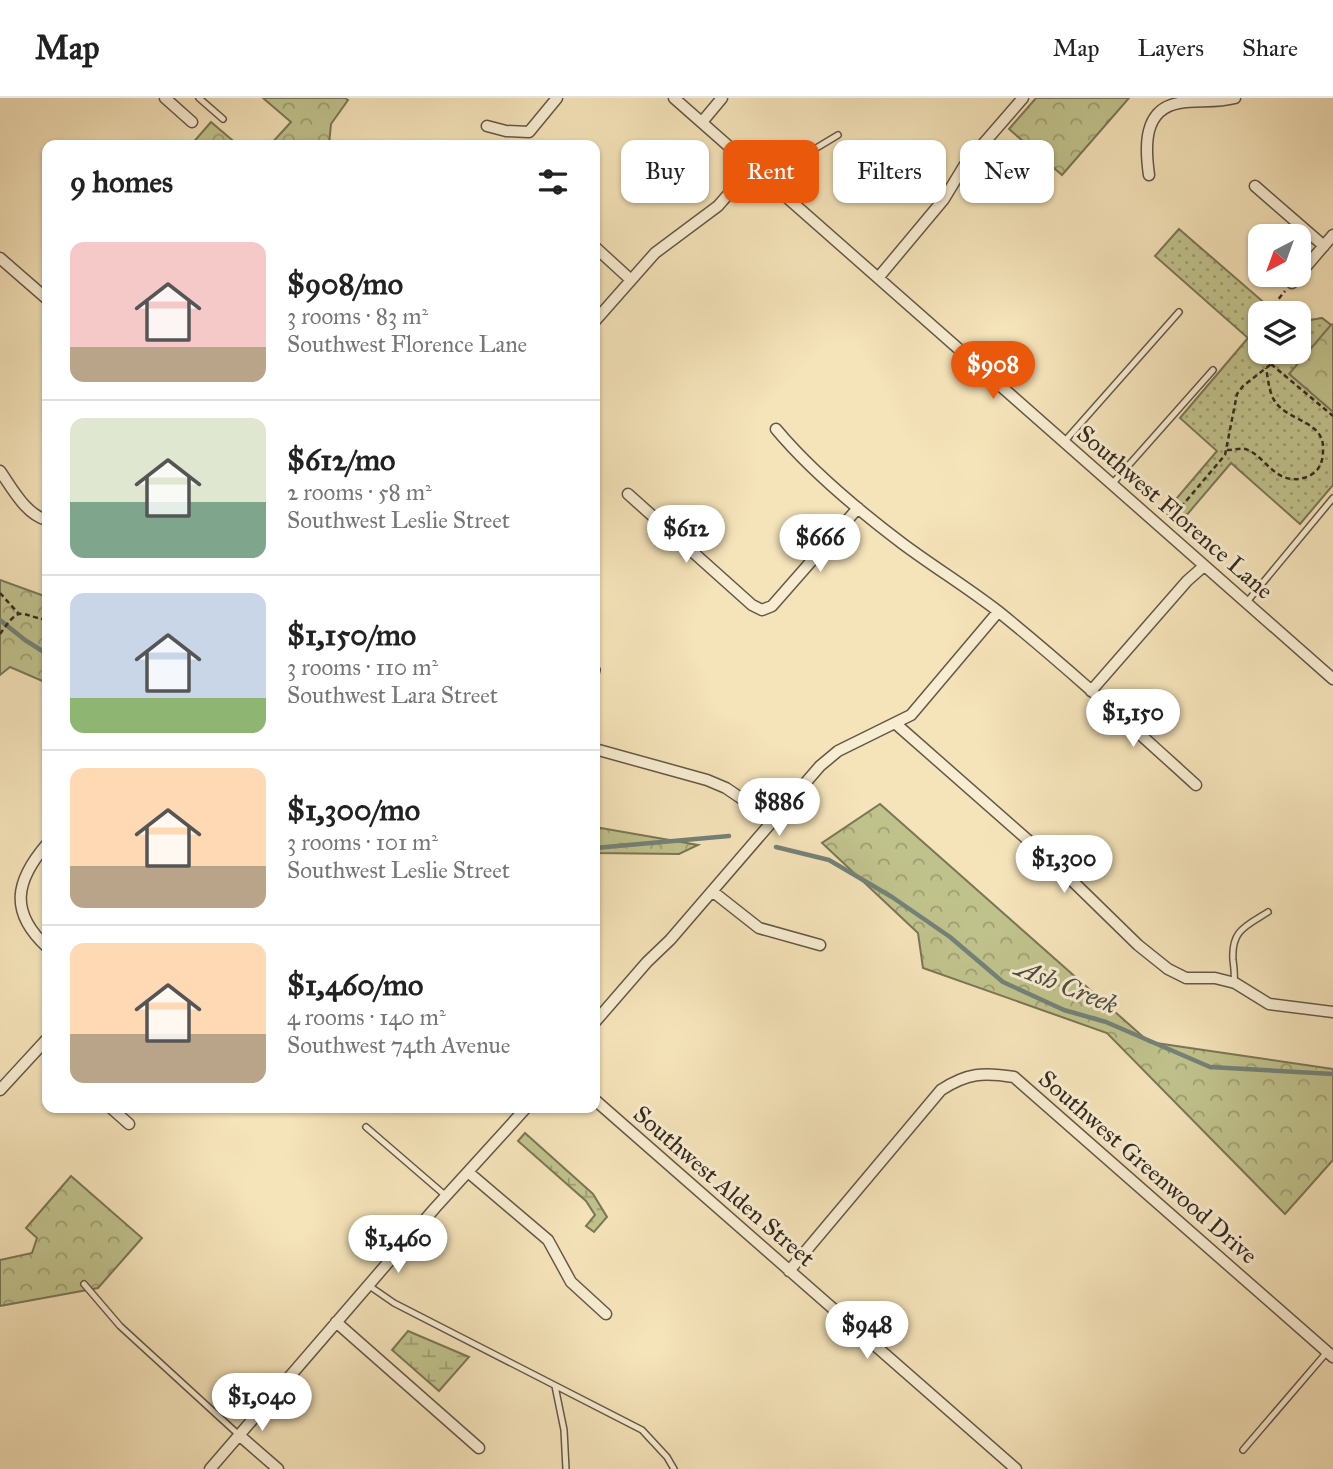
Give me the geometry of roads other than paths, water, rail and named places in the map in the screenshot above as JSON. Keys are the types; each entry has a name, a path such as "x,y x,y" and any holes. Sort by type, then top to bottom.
{"street":[{"path":"165,98 192,122"},
{"path":"487,126 506,131 529,132 557,98"},
{"name":"Southwest Florence Lane","path":"674,98 723,141"},
{"path":"702,122 722,98"},
{"path":"878,278 944,199 964,166 1023,98"},
{"path":"1149,176 1146,154 1151,122 1156,114 1163,108 1179,103 1235,98"},
{"path":"1255,186 1324,246"},
{"path":"600,315 665,243 723,200"},
{"name":"Southwest Florence Lane","path":"792,203 1333,679"},
{"path":"1311,261 1333,235"},
{"path":"600,252 631,280"},
{"path":"0,258 42,295"},
{"path":"776,429 794,450 858,508 998,612 1196,785"},
{"path":"0,471 20,500 42,519"},
{"path":"628,494 762,610 772,606 858,508"},
{"path":"1091,691 1187,582 1205,566"},
{"path":"600,1016 829,757 911,715 998,612"},
{"path":"896,724 1054,863 1138,945 1168,969 1186,978 1215,978 1234,983 1269,1004 1333,1012"},
{"path":"600,750 707,780 726,788 771,823"},
{"path":"42,851 27,872 21,908 25,921 42,941"},
{"path":"712,891 758,929 820,944"},
{"path":"0,1090 42,1048"},
{"name":"Southwest Greenwood Drive","path":"789,1272 941,1090 954,1081 989,1073 1013,1077 1330,1355"},
{"name":"Southwest Alden Street","path":"600,1104 1016,1469"},
{"path":"117,1113 129,1124"},
{"path":"210,1469 521,1113"},
{"path":"468,1171 548,1240 571,1282 606,1314"},
{"path":"336,1322 479,1448"},
{"path":"239,1435 278,1469"}],"lane":[{"path":"200,98 223,119"},
{"path":"819,146 838,135"},
{"path":"1064,442 1179,312"},
{"path":"1112,484 1213,370"},
{"path":"1246,603 1333,498"},
{"path":"1234,983 1236,973 1233,947 1236,936 1248,924 1268,912"},
{"path":"366,1127 447,1196"},
{"path":"84,1284 120,1326 239,1435"},
{"path":"369,1285 394,1303 642,1430 667,1457 674,1469"},
{"path":"1243,1450 1330,1355"},
{"path":"555,1386 564,1430 566,1469"}],"waterway":[{"name":"Ash Creek","path":"0,620 42,651"},
{"name":"Ash Creek","path":"600,848 729,836"},
{"name":"Ash Creek","path":"776,847 829,860 892,897 950,937 1003,982 1064,1010 1106,1022 1210,1067 1333,1074"}]}
